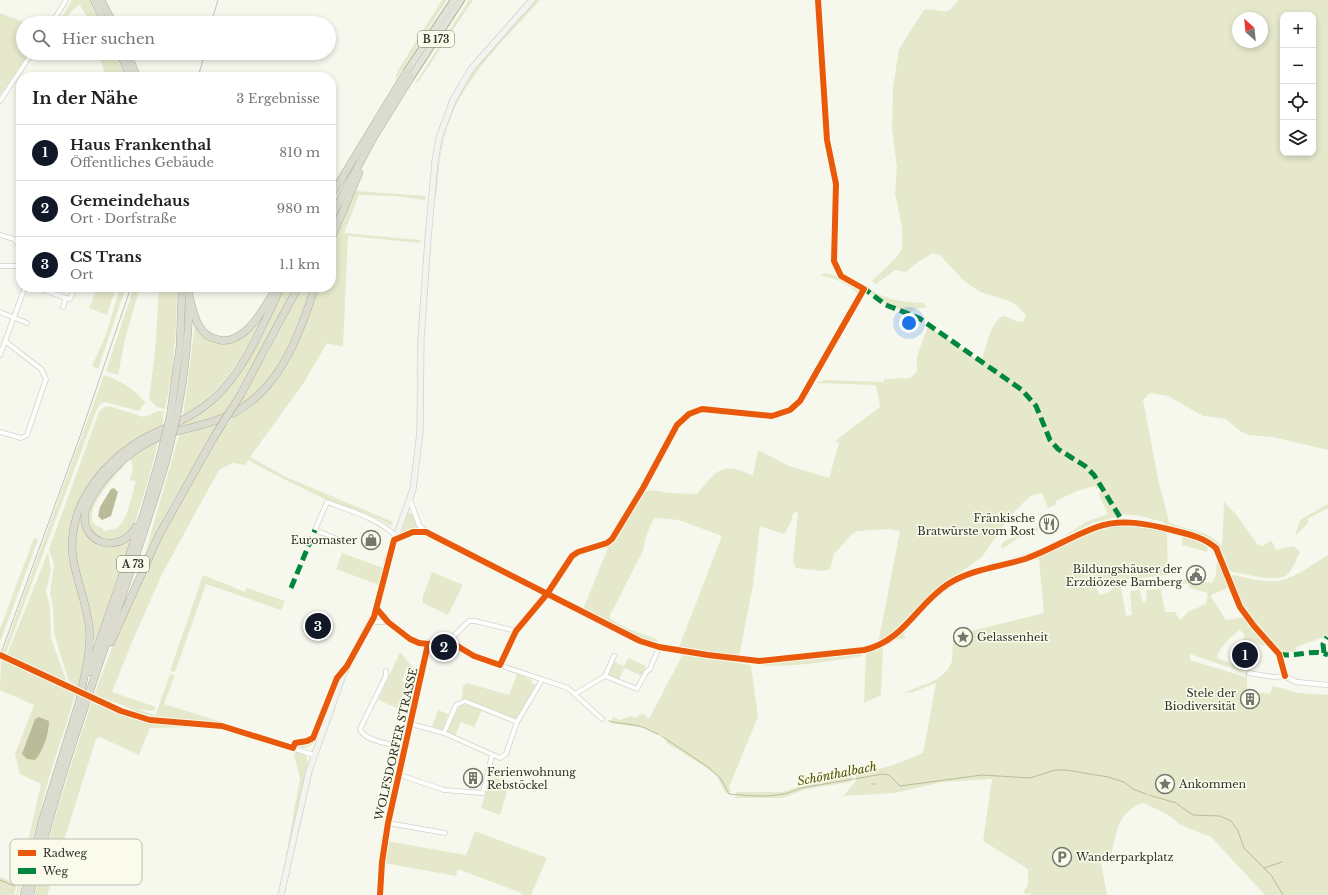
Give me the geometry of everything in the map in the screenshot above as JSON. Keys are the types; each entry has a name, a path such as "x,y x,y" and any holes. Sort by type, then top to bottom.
{"highway":[{"path":"94,0 102,16"},
{"path":"101,0 109,16"},
{"name":"B 173","path":"409,74 454,0"},
{"name":"B 173","path":"409,74 461,0"},
{"path":"123,60 128,72"},
{"path":"130,60 135,72"},
{"path":"336,208 409,74"},
{"path":"336,188 409,74"},
{"path":"336,227 372,140"},
{"name":"A 73","path":"174,416 180,346 182,292"},
{"name":"A 73","path":"45,839 62,776 147,524 174,416 188,346 190,292"},
{"path":"190,295 194,315 202,331 213,339 228,341 243,333 250,327 274,292"},
{"path":"80,696 90,645 89,625 75,574 72,549 75,524 86,495 105,470 127,450 140,441 190,416 221,391 246,357 278,292"},
{"path":"98,667 110,644 159,535 214,438 241,394 295,292"},
{"path":"144,513 132,534 127,539 115,544 102,542 94,538 88,527 85,515 94,494 102,483 121,462 138,449 166,435 227,416 259,395 278,372 291,349 313,292"},
{"name":"A 73","path":"38,839 80,696 163,461"},
{"name":"A 73","path":"24,895 26,885"},
{"name":"A 73","path":"30,895 33,885"}],"main road":[{"path":"281,895 304,789 314,755 347,666 372,622 377,609 395,537 413,489 420,432 421,339 427,255 435,161 439,138 453,100 471,69 532,0"}],"street":[{"path":"56,16 66,0"},
{"path":"19,72 27,60"},
{"path":"0,101 16,77"},
{"path":"0,235 14,239 16,242"},
{"path":"0,266 16,266"},
{"path":"0,353 23,292"},
{"path":"50,292 70,299 73,292"},
{"path":"63,307 66,298"},
{"path":"0,312 27,323"},
{"path":"0,432 20,438 27,435 46,379 41,369 5,341"},
{"path":"410,500 419,525 426,532 626,635 659,646 708,655 741,660 770,661 874,648 890,640 929,598 962,576 1041,553 1098,526 1133,523 1196,536 1216,548 1221,556 1240,607 1254,626 1279,654 1285,676"},
{"path":"340,540 315,530 327,502 372,518 388,527 395,537 413,532 426,532"},
{"path":"500,665 516,631 548,594"},
{"path":"377,609 388,622 410,640 419,643 428,644 449,640 469,621 475,620 516,631"},
{"path":"372,622 388,622"},
{"path":"449,640 474,656 568,688 602,719"},
{"name":"WOLFSDORFER STRASSE","path":"380,895 388,823 411,724 416,690 428,644"},
{"path":"605,676 636,689 646,672 650,669 659,646"},
{"path":"0,655 121,711 150,720 222,726 314,755"},
{"path":"575,694 605,676 614,656"},
{"path":"386,671 386,676 360,729 364,736 368,738 405,747"},
{"path":"1249,673 1274,677 1285,676 1296,682 1328,685"},
{"path":"411,724 444,733 492,755 500,758 503,757 517,722 542,680"},
{"path":"444,733 456,705 465,701 517,722"},
{"path":"400,775 444,790 483,793 492,755"},
{"name":"WOLFSDORFER STRASSE","path":"388,823 445,833"}],"shaded area":[{"path":"72,0 89,0 97,16 87,16 79,4 67,16 63,16"},
{"path":"442,0 447,0 395,81 397,72"},
{"path":"469,0 473,0 419,81 414,85"},
{"path":"537,0 540,0 482,66 469,83 458,102 449,122 443,143 436,198 434,197 438,163 446,130 457,98 465,83 482,59 497,41"},
{"path":"958,0 1328,0 1328,450 1273,437 1249,435 1240,431 1226,419 1203,416 1168,396 1150,393 1143,400 1158,479 1169,522 1204,533 1216,540 1222,546 1224,502 1235,513 1258,545 1263,546 1270,541 1273,543 1276,550 1294,546 1300,552 1291,569 1288,574 1277,578 1260,577 1230,571 1217,548 1195,534 1165,528 1163,522 1140,516 1118,514 1118,517 1095,522 1061,538 1086,522 1108,514 1098,493 1106,490 1103,485 1096,489 1095,486 1077,491 1056,501 1055,505 1048,508 1042,493 1030,496 1010,516 982,557 936,590 902,627 889,639 878,644 900,531 889,529 858,531 852,534 834,554 830,569 823,571 796,568 793,562 798,512 793,513 791,522 784,534 760,526 753,585 739,657 679,647 722,536 679,520 654,518 646,536 643,551 609,617 626,628 657,639 659,644 639,639 610,625 583,609 608,548 602,548 613,541 642,493 653,490 668,493 697,494 709,479 720,470 734,469 753,476 758,450 789,466 829,478 839,443 835,441 880,407 876,385 815,383 825,380 884,382 884,379 910,378 917,372 917,356 928,326 981,362 992,328 1000,318 1005,316 1018,322 1024,321 1026,315 1015,304 980,292 963,280 940,255 933,253 918,262 906,272 895,270 876,284 872,281 896,258 902,249 902,227 895,193 897,167 892,128 893,88 899,49 924,10 950,10"},
{"path":"0,13 16,19 16,60 24,60 0,95"},
{"path":"100,60 118,60 123,72 105,72"},
{"path":"356,191 426,196 425,200 395,196 359,195 344,233 420,240 421,243 348,236 343,347 327,343 303,384 250,457 286,477 393,522 391,526 367,514 325,499 248,460 245,465 233,463 219,470 163,572 112,692 156,707 154,711 137,709 154,715 156,714 170,674 175,675 164,704 292,744 291,745 222,725 145,716 122,705 94,695 125,613 169,521 224,426 229,423 238,412 266,392 285,370 298,343 315,292 336,292 336,234 351,197"},
{"path":"825,273 844,278 854,283 861,290 859,295 840,281 819,276"},
{"path":"867,286 873,291 886,297 901,301 923,303 927,307 916,309 909,313 884,303 867,291"},
{"path":"96,292 114,292 107,315 89,308"},
{"path":"119,292 124,292 98,369 92,366 106,335"},
{"path":"132,292 139,292 125,339 118,375 106,371"},
{"path":"159,292 177,292 176,329 172,376 165,409 157,407 149,399 155,353"},
{"path":"282,292 290,292 263,347 223,416 181,428 181,423 213,402 267,323"},
{"path":"299,292 310,292 298,327 279,367 271,379 259,392 235,409 267,355"},
{"path":"261,321 246,349 229,374 209,397 183,416 195,325 200,333 216,342 251,329"},
{"path":"104,375 127,386 145,402 139,411 105,402 100,404 97,409 6,653 3,652"},
{"path":"109,406 144,417 159,411 164,411 162,427 105,465 71,532 86,618 88,642 84,671 78,687 72,684 68,679 54,633 53,606 50,593 54,565 49,549 99,412 104,407"},
{"path":"220,421 171,504 144,557 180,432"},
{"path":"158,441 151,471 134,526 127,534 119,539 110,541 95,535 87,520 89,510 99,490 123,463 124,466 99,497 94,507 92,516 94,523 101,527 104,531 113,529 119,526 125,518 136,481 130,480 133,468 130,457"},
{"path":"114,488 118,492 111,516 102,520 98,516 100,507 111,489"},
{"path":"1328,504 1328,508 1307,519 1309,522 1295,536 1300,520"},
{"path":"408,513 411,513 420,529 402,535 400,534"},
{"path":"80,516 83,517 93,539 123,543 133,537 95,644 92,622 75,558 75,539"},
{"path":"1126,524 1167,532 1168,575 1101,582 1096,588 1100,595 1110,592 1113,587 1121,587 1126,616 1132,615 1130,591 1140,590 1142,600 1144,602 1147,599 1146,590 1161,589 1165,612 1175,612 1180,620 1188,612 1206,604 1208,593 1190,588 1188,584 1180,583 1178,580 1212,583 1216,575 1217,558 1230,587 1211,595 1211,597 1226,620 1245,617 1265,645 1263,646 1252,641 1246,643 1243,640 1245,635 1240,630 1223,646 1217,658 1239,666 1246,671 1237,670 1190,654 1190,660 1245,677 1245,673 1247,674 1247,702 1258,698 1259,692 1270,694 1273,686 1299,693 1328,695 1328,895 1265,895 1211,837 1181,825 1167,814 1143,803 1127,812 1122,819 1116,833 1110,860 1100,857 1107,895 1030,895 1031,892 1027,895 1023,892 1028,885 1028,869 983,841 992,779 942,782 895,793 843,796 856,781 856,775 893,765 923,753 936,683 913,692 904,693 937,679 947,670 952,661 955,635 1044,613 1039,560 1034,559 977,575 950,588 924,610 903,636 906,638 895,640 930,600 958,580 978,572 1036,557 1099,528"},
{"path":"1037,527 1038,530 1020,537 1002,549 1001,547 1003,542"},
{"path":"1182,536 1203,543 1208,548 1207,552 1182,545"},
{"path":"34,538 38,540 0,642 0,629"},
{"path":"48,552 51,571 46,591 50,608 51,638 67,683 7,655"},
{"path":"342,553 383,568 379,585 336,569"},
{"path":"1328,555 1328,636 1298,646 1296,648 1296,652 1283,652 1266,636 1251,618 1239,598 1230,577 1234,575 1254,580 1282,580 1296,575"},
{"path":"432,572 463,585 448,615 423,603 423,596"},
{"path":"203,575 245,592 247,588 285,601 281,610 206,584 175,672 170,671"},
{"path":"883,648 881,695 864,703 866,652"},
{"path":"400,652 413,668 407,667 402,681 409,683 397,708 378,700"},
{"path":"862,653 862,656 808,664 781,666 754,665"},
{"path":"683,654 751,665 758,717 729,787 731,791 726,794 717,776 667,743 665,739 644,728 611,723 613,717 619,720 631,716 636,718 643,713 649,719"},
{"path":"1,658 76,693 48,781 33,839 29,839 41,784 20,774 15,754 34,705 0,690","holes":["39,717 49,721 49,726 41,752"]},
{"path":"628,658 646,666 642,676 624,668 619,680 608,675 614,662 624,666"},
{"path":"517,674 532,680 531,683 536,685 515,719 462,700 463,686 467,683 509,695"},
{"path":"92,702 150,722 204,727 150,728 139,755 100,737 96,739 64,839 49,839"},
{"path":"463,704 482,710 474,727 461,722 455,736 446,732 456,709"},
{"path":"438,710 448,714 443,730 432,726"},
{"path":"39,717 49,721 47,737 41,752 35,760 27,759 22,754 35,719"},
{"path":"321,721 324,721 315,742 308,747 297,747 296,744 312,741"},
{"path":"297,751 306,756 308,762 287,857 300,778 294,754"},
{"path":"853,776 850,782 807,789 783,798 735,798 736,792 783,792 805,784"},
{"path":"491,777 510,782 500,815 481,808"},
{"path":"475,831 547,858 531,895 521,895 521,893 458,869 456,876 384,863 387,841 466,855"},
{"path":"0,877 10,881 10,885 17,885 14,895 0,895"},
{"path":"18,885 21,885 18,895 16,895"},
{"path":"37,885 50,885 47,895 35,895"}],"waterway":[{"name":"Schönthalbach","path":"609,721 643,727 658,734"},
{"name":"Schönthalbach","path":"663,737 708,767 721,779 729,794 757,796 784,794 801,788 883,774 889,775 900,786 982,775 1030,778 1055,770 1066,770 1108,777 1124,782 1133,789 1146,794"},
{"name":"Schönthalbach","path":"1149,795 1176,803 1193,815 1220,816 1231,821 1238,831 1244,848 1271,875 1283,895"},
{"path":"1264,868 1282,862"},
{"path":"0,880 10,884"}],"railway":[{"path":"213,16 218,0"},
{"path":"199,72 203,60"},
{"path":"0,656 79,439 129,292"}],"marked path":[{"path":"862,287 886,305 919,318 1022,390 1036,406 1050,440 1058,449 1085,466 1094,475 1123,522"},
{"path":"291,588 315,530"},
{"path":"1324,653 1323,644 1327,637"},
{"path":"1279,654 1291,655 1316,652 1328,655"}],"cycle path":[{"path":"377,609 388,622 410,639 419,643 428,644 449,641 474,656 500,665 516,631 547,594 572,556 578,552 607,543 612,539 643,488 677,425 689,414 702,409 772,416 790,410 800,401 864,289 841,276 834,261 836,184 827,140 818,0"},
{"path":"0,655 121,711 150,720 222,726 293,748 295,743 307,741 313,738 337,678 347,666 374,617 394,540 413,532 426,532 640,641 659,647 759,661 864,650 878,645 890,639 900,631 937,592 957,579 976,572 1025,559 1097,527 1106,524 1125,522 1154,526 1190,535 1206,541 1216,548 1240,607 1254,626 1279,654 1285,676"},
{"path":"380,895 382,862 388,823 428,644"}],"place":[{"name":"Fränkische Bratwürste vom Rost","path":"1049,524"},
{"name":"Euromaster","path":"371,540"},
{"name":"Bildungshäuser der Erzdiözese Bamberg","path":"1196,575"},
{"name":"CS Trans","path":"318,626"},
{"name":"Gelassenheit","path":"963,637"},
{"name":"Gemeindehaus","path":"444,647"},
{"name":"Haus Frankenthal","path":"1245,655"},
{"name":"Stele der Biodiversität","path":"1250,699"},
{"name":"Ferienwohnung Rebstöckel","path":"473,778"},
{"name":"Ankommen","path":"1165,784"},
{"name":"Wanderparkplatz","path":"1062,857"}]}
